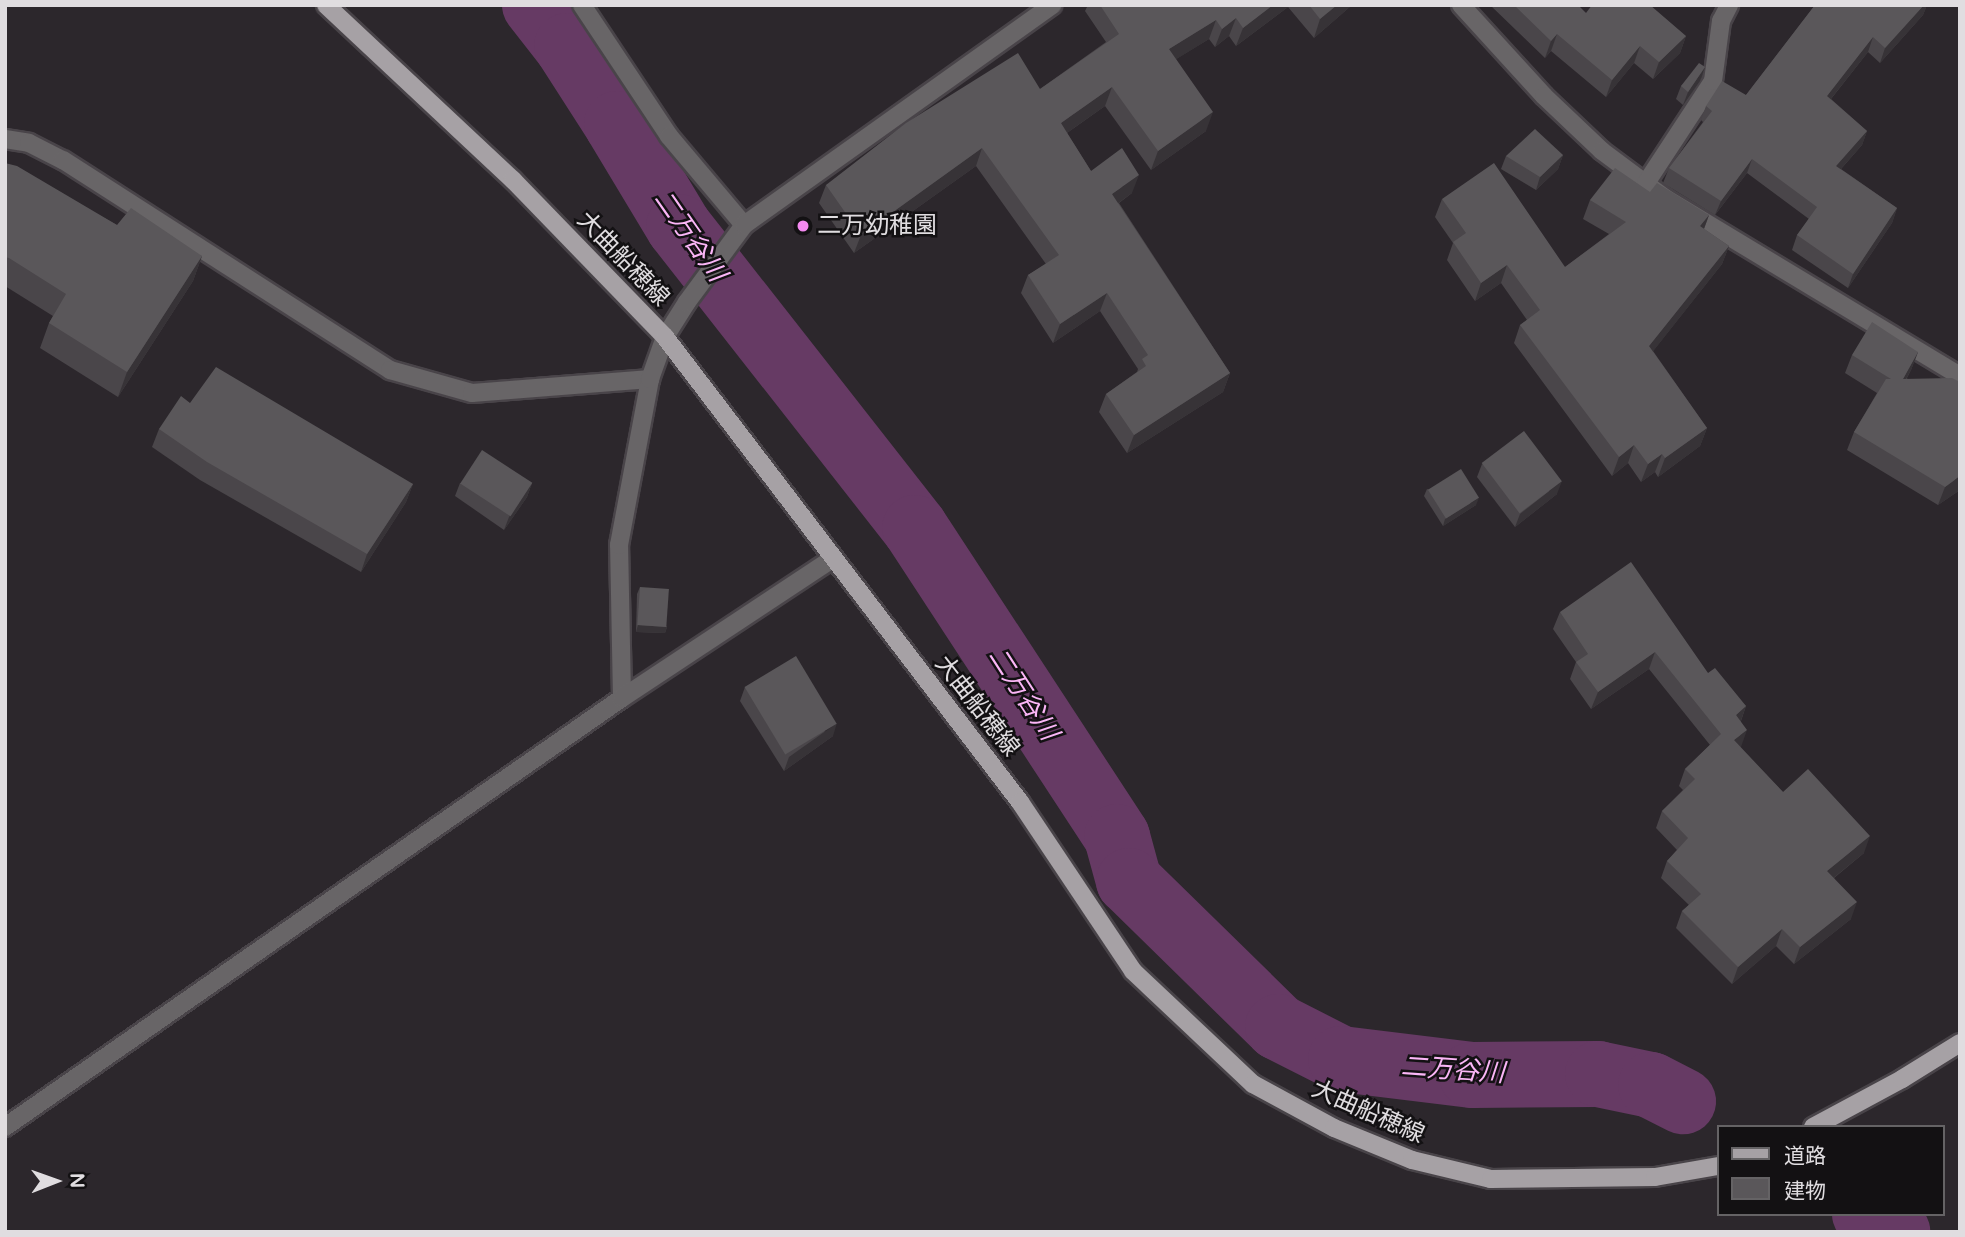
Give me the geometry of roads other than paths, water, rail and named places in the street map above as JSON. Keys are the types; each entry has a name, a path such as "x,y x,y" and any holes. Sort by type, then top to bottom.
{"main road":[{"name":"大曲船穂線","path":"326,5 513,180 665,337 1020,802 1133,971 1253,1084 1334,1128 1412,1160 1491,1179 1655,1177 1716,1166"},
{"path":"1817,1125 1902,1079 1960,1042"}],"street":[{"path":"582,5 669,136 744,225"},
{"path":"622,698 618,545 650,379 665,337 687,302 744,225 1052,5"},
{"path":"1461,5 1544,96 1602,151 1646,183 1960,376"},
{"path":"1646,183 1713,81 1721,21 1729,5"},
{"path":"5,139 29,143 63,160 390,370 472,393 650,379"},
{"path":"5,1127 622,698 832,559"}],"waterway":[{"name":"二万谷川","path":"535,5 567,46 679,227 915,528 1117,837 1129,881 1278,1027 1341,1059 1472,1075 1598,1074 1651,1085 1683,1101"},
{"name":"二万谷川","path":"1869,1216 1897,1232"}],"place":[{"name":"二万幼稚園","path":"803,226"}]}
